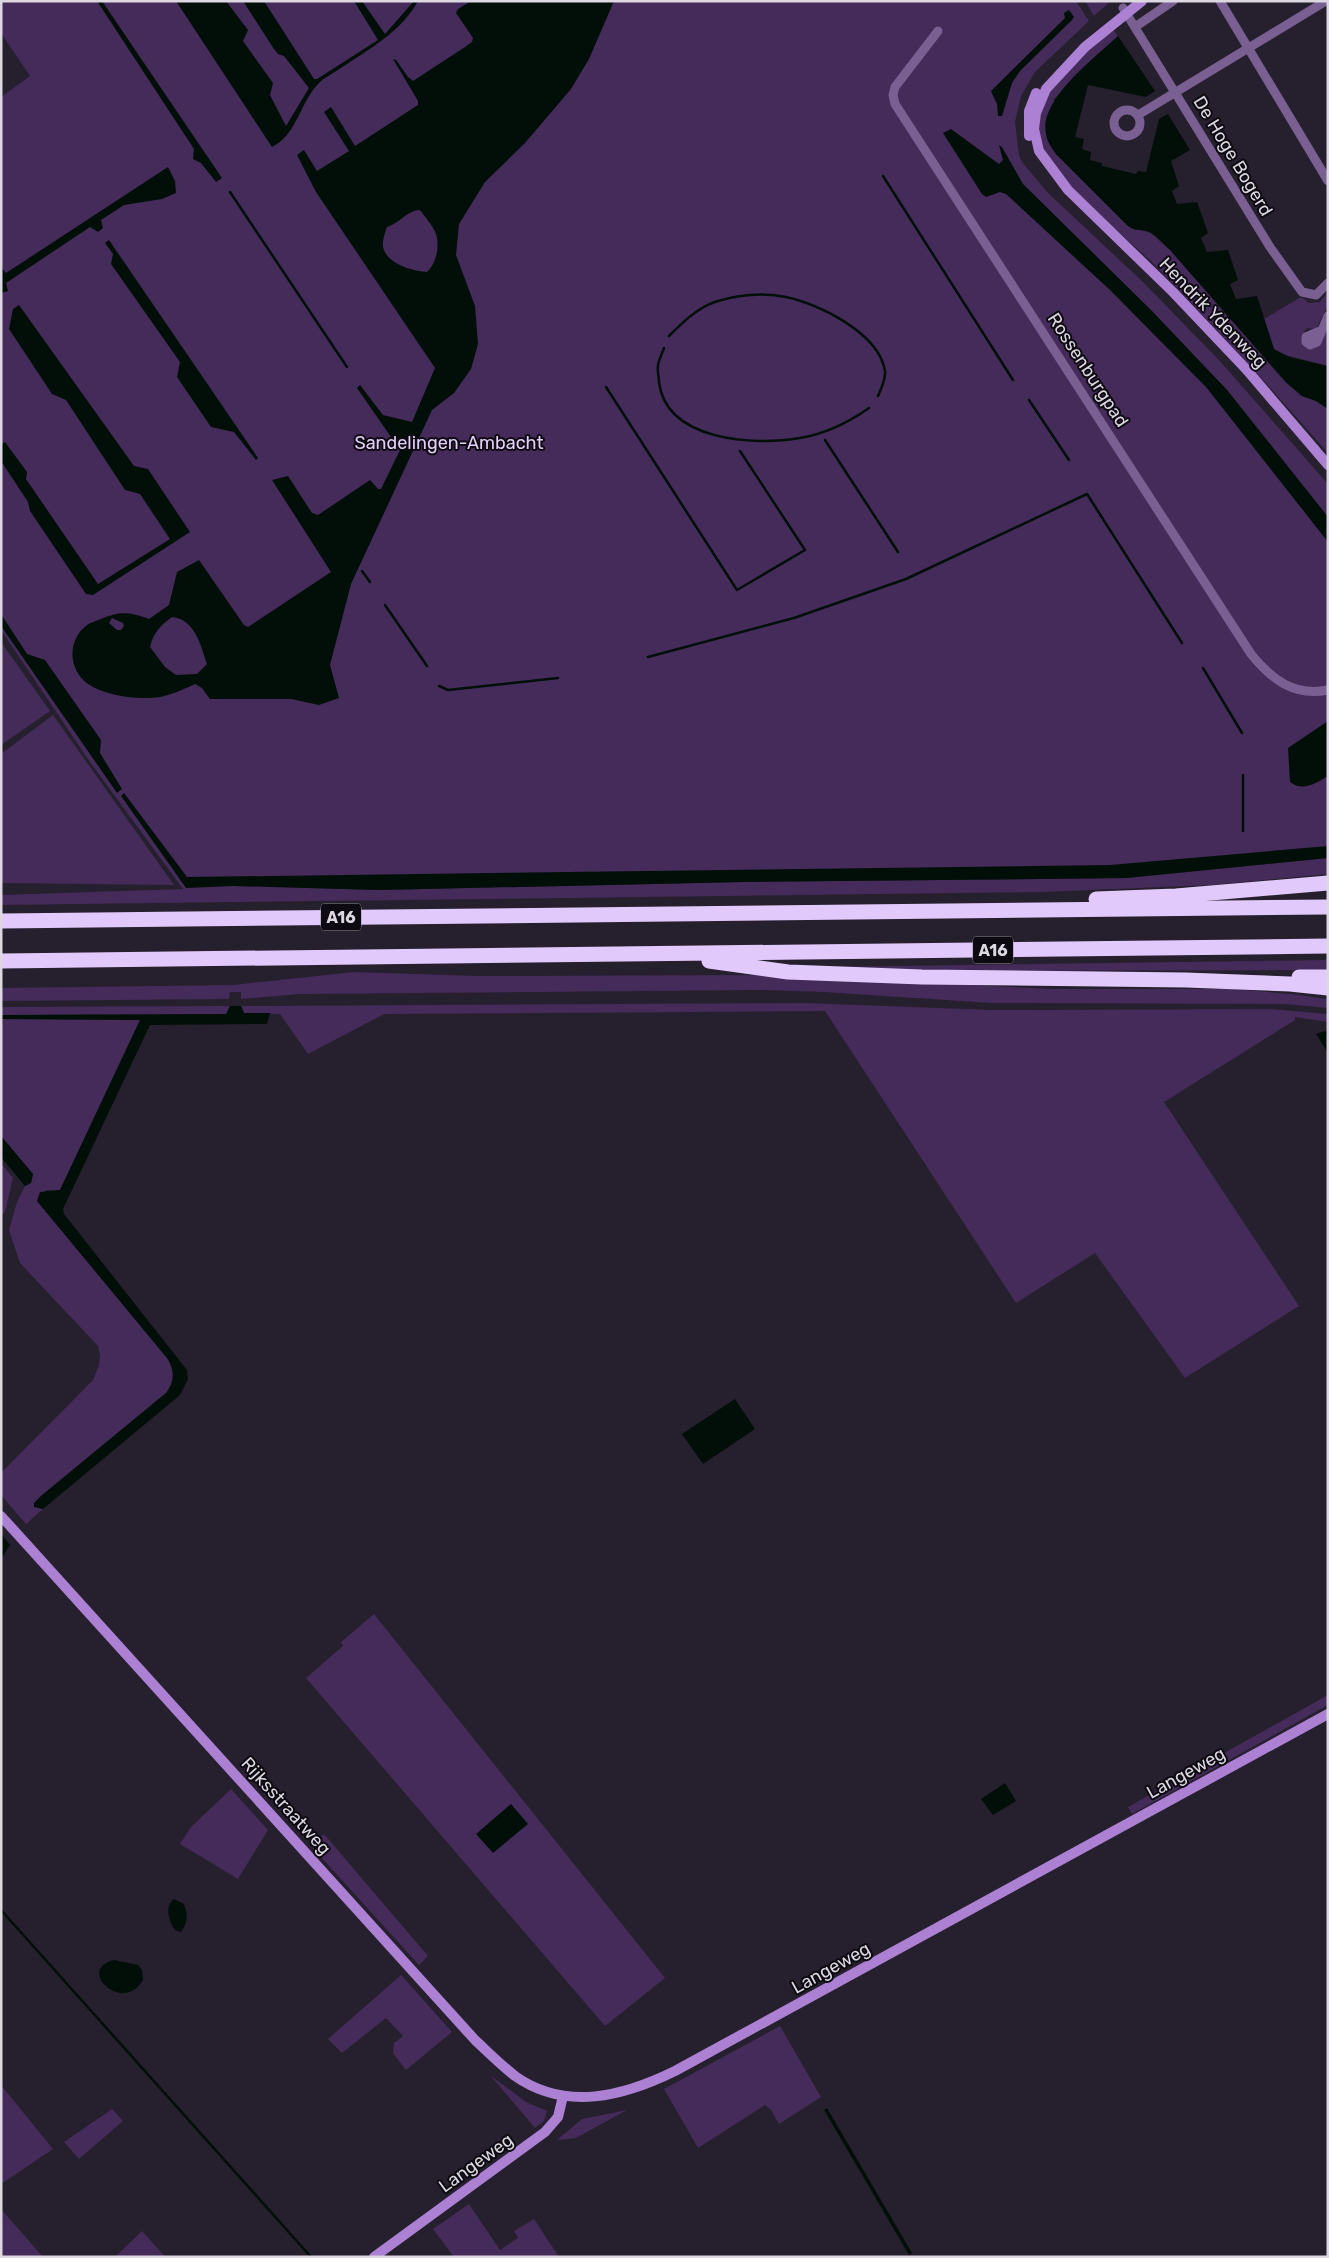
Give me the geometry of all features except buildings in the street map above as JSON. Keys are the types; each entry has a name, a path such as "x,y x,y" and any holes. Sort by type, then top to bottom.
{"highway":[{"name":"A16","path":"1059,910 1094,899 1185,895 1328,883"},
{"name":"A16","path":"1,921 1328,907"},
{"name":"A16","path":"1,961 1328,946"},
{"name":"A16","path":"658,954 788,972 922,977 1186,980 1290,984 1328,988"},
{"name":"A16","path":"1186,980 1328,977"}],"main road":[{"name":"Hendrik Ydenweg","path":"1142,1 1127,7 1052,71 1038,89 1029,111 1028,133 1036,158 1043,169 1060,186 1068,190 1193,313 1246,369 1328,465"},
{"name":"Rijksstraatweg","path":"1,1516 475,2040 517,2077 539,2088 562,2096"},
{"name":"Langeweg","path":"374,2257 544,2132 558,2117 562,2096 584,2098 610,2096 646,2085 675,2071 1328,1714"}],"street":[{"path":"1135,26 1173,1"},
{"path":"1220,1 1328,181"},
{"path":"1138,115 1326,1"},
{"name":"De Hoge Bogerd","path":"1127,7 1135,26 1270,248 1302,292 1316,294 1328,284"},
{"name":"Rossenburgpad","path":"938,31 895,87 893,95 895,104 1251,654 1265,672 1281,684 1297,690 1328,690"},
{"path":"1320,331 1328,316"}],"green space":[{"name":"Sandelingen-Ambacht","path":"1,1 1076,1 1089,21 1035,72 1021,96 1015,122 1019,155 1022,162 1047,192 1143,282 1218,359 1328,484 1328,517 1227,390 1138,298 1328,529 1328,855 1119,867 280,887 379,890 742,882 1126,878 1328,858 1328,874 1212,885 1042,892 1,905 1,895 183,889 90,762 1,630 1,97 30,76 1,33"},
{"path":"1085,1 1111,1 1094,16"},
{"path":"1112,28 1118,36 1054,99 1056,154 1128,226 1151,233 1170,250 1286,383 1302,396 1316,401 1328,409 1328,453 1245,360 1159,269 1081,197 1055,168 1041,147 1038,132 1039,116 1044,101 1063,73"},
{"path":"1328,292 1328,306 1316,329 1307,328 1302,338 1307,346 1313,349 1320,344 1328,325 1328,366 1278,353 1274,349 1264,319 1301,297 1309,303 1320,302"},
{"path":"1,642 50,711 1,745"},
{"path":"53,715 174,885 1,883 1,754"},
{"path":"1328,960 1328,970 897,971 822,967"},
{"path":"354,972 477,976 760,975 1052,989 1233,989 1327,999 1328,1008 1285,1004 991,1003 824,992 759,990 300,994 241,999 241,992 230,992 229,999 1,1001 1,988 234,985"},
{"path":"804,1003 992,1010 1269,1009 1328,1014 1328,1022 1295,1017 1295,1020 1164,1102 1299,1306 1185,1378 1095,1253 1016,1303 825,1011 384,1014 308,1054 280,1014 244,1013 241,1006"},
{"path":"230,1006 227,1014 1,1015 1,1007"},
{"path":"1,1019 140,1020 60,1190 46,1190 37,1201 167,1358 173,1371 171,1385 166,1393 41,1496 34,1503 34,1507 43,1509 26,1524 1,1495 1,1473 93,1380 99,1365 100,1355 98,1346 20,1263 9,1230 17,1202 25,1186 31,1183 33,1174 1,1136"},
{"path":"1,1163 13,1178 5,1212 1,1215"},
{"path":"374,1614 665,1978 605,2026 306,1678 343,1646 341,1642"},
{"path":"1328,1695 1328,1705 1132,1814 1128,1807"},
{"path":"231,1789 268,1830 238,1879 180,1844 191,1827"},
{"path":"324,1834 428,1956 419,1965 311,1846"},
{"path":"401,1975 452,2032 406,2070 393,2053 394,2043 403,2036 386,2018 342,2053 328,2039"},
{"path":"780,2026 821,2097 779,2124 771,2110 765,2105 698,2148 664,2089"},
{"path":"490,2075 526,2102 547,2111 544,2121 535,2128"},
{"path":"1,2085 53,2149 1,2184"},
{"path":"112,2109 123,2121 79,2159 64,2142"},
{"path":"627,2110 576,2138 557,2140 582,2119"},
{"path":"469,2204 500,2250 518,2238 514,2231 534,2219 559,2257 454,2257 433,2229"},
{"path":"1,2209 43,2257 1,2257"},
{"path":"142,2231 165,2257 115,2257"}],"shaded area":[{"path":"97,1 102,1 222,178 216,182 201,163 193,159 194,149"},
{"path":"176,1 226,1 248,30 243,41 273,83 270,95 286,126 309,88 284,56 278,54 274,49 243,1 264,1 314,79 317,79 378,40 354,1 362,1 385,34 414,1 418,1 394,31 319,83 307,99 287,135 272,147"},
{"path":"471,1 614,1 589,59 571,89 525,143 485,182 459,224 456,255 475,306 478,344 471,369 454,393 432,410 351,584 330,665 339,698 319,705 291,699 210,699 202,688 195,684 164,696 137,698 115,695 88,684 77,671 72,655 73,647 80,631 90,623 108,616 130,614 149,619 169,605 177,572 199,560 244,625 248,627 331,572 272,480 288,476 312,513 318,515 370,480 378,489 381,489 400,450 357,388 360,385 383,415 412,422 435,368 316,192 297,155 304,150 317,171 349,151 324,112 331,107 355,146 418,105 418,101 393,59 396,60 413,81 472,42 473,38 456,13 458,9","holes":["420,210 433,228 437,239 435,260 427,272 401,266 389,258 383,247 387,227","172,617 180,619 192,628 207,664 197,674 176,675 165,667 150,647 155,633","112,618 123,623 124,626 121,630 117,630 109,623"]},
{"path":"1069,10 1074,17 1072,20 1020,71 1012,83 1002,116 998,116 997,104 991,91 1065,18 1064,13"},
{"path":"1118,36 1155,91 1146,97 1088,85 1075,137 1084,139 1082,149 1091,152 1090,160 1102,163 1102,166 1136,174 1138,171 1146,172 1159,119 1168,114 1190,150 1171,161 1179,186 1172,191 1177,204 1197,202 1208,233 1201,238 1207,252 1228,250 1238,280 1230,284 1236,299 1257,296 1274,349 1289,357 1328,366 1328,409 1316,401 1302,396 1287,383 1170,250 1150,232 1135,230 1128,226 1056,154 1047,140 1046,121 1051,107 1060,93 1083,67"},
{"path":"951,129 999,164 1003,160 999,145 1002,147 1023,184 1152,311 1227,390 1328,517 1328,542 1206,387 1111,291 1006,194 1000,192 986,197 982,194 943,133"},
{"path":"168,167 175,181 176,193 162,199 124,205 101,220 103,228 98,232 90,227 6,283 8,291 1,293 1,267 6,273"},
{"path":"109,240 258,458 256,460 234,432 211,427 177,377 180,362 111,264 113,254 105,243"},
{"path":"19,305 134,466 148,469 190,532 93,595 86,594 30,511 28,502 1,461 1,444 5,442 27,472 26,479 98,584 170,539 140,494 125,490 66,400 52,394 9,329 13,309"},
{"path":"1,614 27,654 45,660 101,740 100,753 122,789 117,793 1,626"},
{"path":"1328,721 1328,776 1309,785 1295,785 1290,782 1288,748"},
{"path":"124,793 187,877 1110,865 1328,846 1328,858 1126,878 742,882 379,890 232,886 186,888 121,796"},
{"path":"230,1006 241,1006 244,1013 270,1013 267,1024 150,1025 63,1209 64,1214 187,1370 188,1379 180,1395 43,1509 34,1507 34,1503 41,1496 166,1393 171,1385 173,1371 167,1358 37,1201 40,1192 60,1190 140,1020 1,1019 1,1015 226,1014"},
{"path":"1328,1032 1328,1053 1316,1034"},
{"path":"1,1136 33,1174 31,1183 25,1186 1,1157"},
{"path":"735,1399 755,1429 703,1464 682,1434"},
{"path":"1,1536 10,1545 1,1559"},
{"path":"1005,1783 1016,1801 993,1815 981,1799"},
{"path":"511,1804 528,1824 493,1853 476,1834"},
{"path":"174,1899 184,1904 186,1912 187,1918 181,1932 175,1930 168,1914 169,1906"},
{"path":"114,1960 138,1965 142,1970 143,1980 136,1988 127,1993 118,1992 104,1984 100,1977 100,1971 104,1964"},
{"path":"827,2108 912,2253 909,2255 824,2110"}],"waterway":[{"path":"883,176 1013,380"},
{"path":"230,192 347,367"},
{"path":"669,336 696,312 708,305 741,296 777,295 786,297 830,313 846,322 872,344 880,357 885,371 884,381 878,396"},
{"path":"664,348 658,370 659,382 665,402 678,417 695,428 715,435 760,441 800,438 819,434 836,427 869,408"},
{"path":"606,387 737,590 805,550 740,451"},
{"path":"1029,400 1069,460"},
{"path":"825,440 898,552"},
{"path":"648,657 794,618 906,579 1087,494 1182,643"},
{"path":"362,571 370,582"},
{"path":"385,605 427,666"},
{"path":"1203,668 1242,733"},
{"path":"439,686 448,690 558,678"},
{"path":"1243,775 1243,831"},
{"path":"1,1910 311,2257"}]}
